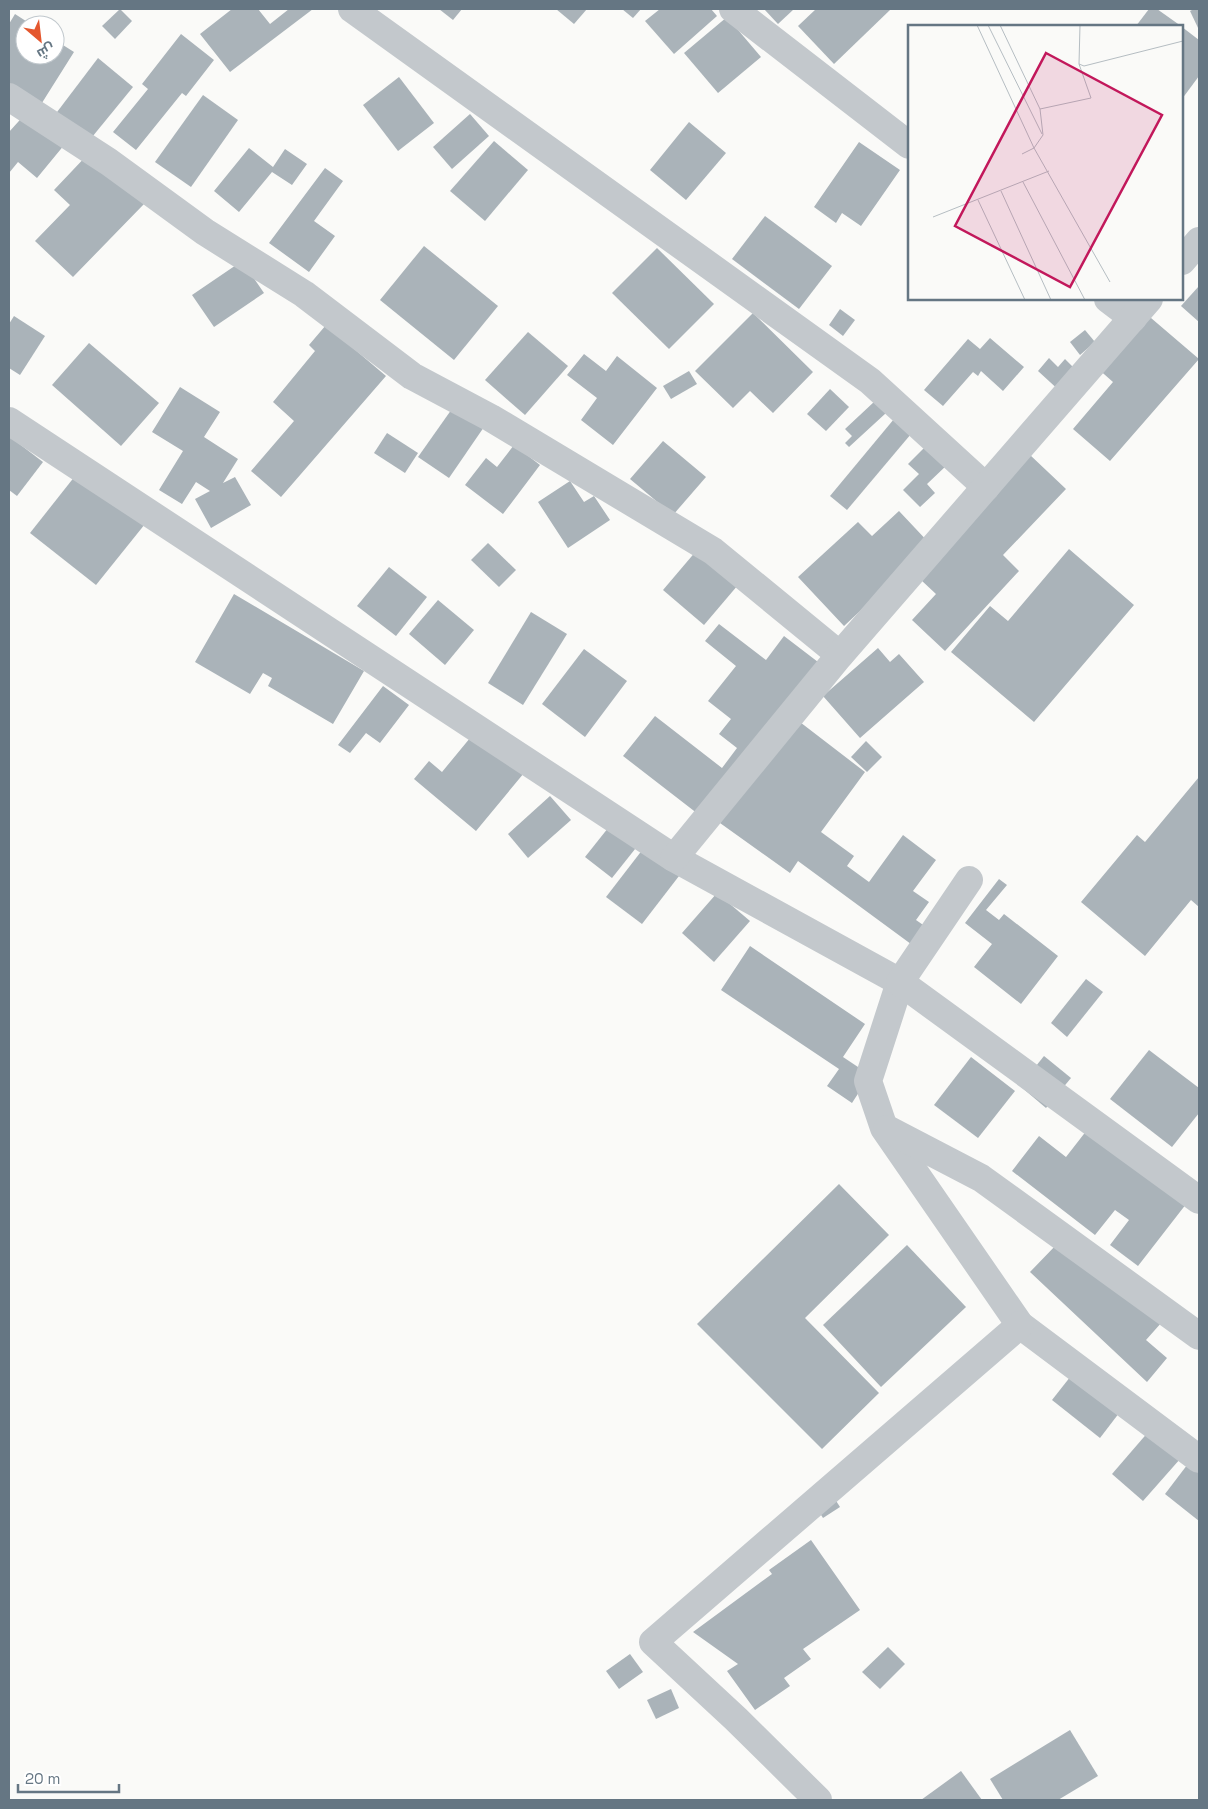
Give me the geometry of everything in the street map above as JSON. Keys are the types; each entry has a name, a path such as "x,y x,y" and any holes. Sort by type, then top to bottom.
{"street":[{"path":"352,9 870,381 986,487"},
{"path":"733,9 908,144"},
{"path":"9,97 109,162 205,232 304,294 412,376 491,418 713,551 840,655"},
{"path":"1183,260 1199,241"},
{"path":"674,858 840,655 1141,308 1112,300"},
{"path":"9,421 674,858 900,982 1199,1200"},
{"path":"969,880 900,982 868,1081 884,1128 1020,1325 1199,1459"},
{"path":"884,1128 981,1178 1199,1336"},
{"path":"818,1800 736,1719 653,1642 1020,1325"}],"building":[{"path":"120,9 132,21 115,39 102,26"},
{"path":"232,9 258,9 270,24 289,9 313,9 230,72 200,34"},
{"path":"439,9 462,9 453,20"},
{"path":"556,9 587,9 574,24"},
{"path":"622,9 641,9 633,18"},
{"path":"660,9 711,9 717,16 674,54 645,21"},
{"path":"764,9 794,9 778,24"},
{"path":"816,9 890,10 834,64 798,26"},
{"path":"1149,9 1157,9 1180,25 1137,25"},
{"path":"1199,9 1199,30 1190,11"},
{"path":"15,14 17,15 15,15 15,65 65,65 65,46 74,52 40,106 9,87 9,24"},
{"path":"727,17 761,57 718,93 684,53"},
{"path":"1183,28 1199,40 1199,76 1183,98"},
{"path":"181,34 214,60 186,96 182,93 136,150 113,132 148,89 142,84"},
{"path":"98,58 133,87 88,142 51,120"},
{"path":"399,77 434,123 398,151 363,105"},
{"path":"203,95 238,120 191,187 155,162"},
{"path":"27,112 65,144 37,178 18,162 9,173 9,132"},
{"path":"470,114 489,136 452,169 433,147"},
{"path":"689,122 726,153 686,200 650,170"},
{"path":"494,141 528,170 485,221 450,191"},
{"path":"859,142 900,170 861,226 842,213 836,223 814,207"},
{"path":"249,148 273,167 285,149 307,164 292,185 272,172 239,212 214,191"},
{"path":"90,152 144,204 73,277 35,241 70,205 54,190"},
{"path":"325,168 343,181 314,221 335,236 309,272 269,243"},
{"path":"765,216 832,266 799,309 732,259"},
{"path":"424,246 498,306 454,360 380,300"},
{"path":"657,248 714,304 669,349 612,293"},
{"path":"242,261 264,293 214,327 192,295"},
{"path":"1199,286 1199,322 1181,306"},
{"path":"840,309 855,320 843,336 829,325"},
{"path":"1144,312 1199,359 1110,461 1073,429 1113,382 1096,367"},
{"path":"753,313 813,372 773,413 750,391 733,408 695,371"},
{"path":"14,316 45,336 20,375 9,368 9,324"},
{"path":"326,325 386,376 281,497 251,471 294,421 273,402 315,351 309,345"},
{"path":"1085,330 1095,342 1080,355 1070,342"},
{"path":"528,332 568,366 525,415 485,380"},
{"path":"990,338 1024,367 1003,391 981,371 978,376 973,372 943,406 924,390 968,339 980,349"},
{"path":"89,343 159,403 121,446 52,385"},
{"path":"584,354 606,371 617,356 657,388 613,445 581,420 597,398 567,375"},
{"path":"1049,358 1058,367 1065,359 1080,374 1062,393 1038,371"},
{"path":"689,371 697,384 671,399 663,386"},
{"path":"180,387 220,412 204,437 238,459 223,483 235,477 251,505 211,528 195,499 210,491 196,482 182,504 159,490 183,451 152,432"},
{"path":"830,389 849,407 826,431 807,414"},
{"path":"875,401 886,413 849,447 845,443 852,436 845,429"},
{"path":"454,406 484,427 449,478 418,457"},
{"path":"894,419 911,434 847,510 830,496"},
{"path":"387,433 418,453 405,473 374,453"},
{"path":"9,436 43,462 17,496 9,490"},
{"path":"663,441 706,477 673,515 630,479"},
{"path":"514,445 540,465 503,514 465,485 486,458 497,467"},
{"path":"927,445 947,465 927,484 935,493 920,507 903,490 919,474 908,464"},
{"path":"1029,454 1066,489 1003,555 1019,571 945,651 912,620 936,594 921,580"},
{"path":"79,471 145,524 96,585 30,533"},
{"path":"570,481 584,502 594,496 610,520 568,548 538,502"},
{"path":"899,511 931,545 844,626 798,577 858,522 872,536"},
{"path":"488,543 516,570 499,587 471,560"},
{"path":"1069,549 1134,605 1034,722 951,652 990,606 1008,621"},
{"path":"697,550 738,585 704,625 663,590"},
{"path":"389,567 427,597 396,636 357,606"},
{"path":"234,594 364,671 333,724 268,686 272,678 263,673 250,694 195,662"},
{"path":"438,600 474,630 445,665 409,634"},
{"path":"531,612 567,634 523,705 488,683"},
{"path":"719,624 766,660 784,636 818,662 698,814 623,756 655,716 722,768 737,748 719,734 731,719 708,701 736,666 705,641"},
{"path":"878,648 890,662 899,654 924,682 860,738 823,696"},
{"path":"584,649 627,681 585,737 542,704"},
{"path":"383,686 409,705 380,743 366,733 350,753 338,745"},
{"path":"796,719 865,772 821,832 854,856 847,866 869,882 903,835 936,860 913,891 929,902 916,920 929,929 915,947 798,861 790,873 720,823"},
{"path":"475,732 524,773 476,831 414,779 429,761 442,772"},
{"path":"866,741 882,757 867,772 851,757"},
{"path":"1199,777 1199,907 1191,900 1145,956 1081,902 1137,835 1145,842"},
{"path":"550,796 571,820 528,858 508,834"},
{"path":"620,813 647,834 612,878 585,857"},
{"path":"643,849 679,876 642,924 606,897"},
{"path":"999,879 1007,885 986,910 999,920 1004,914 1058,956 1021,1004 974,967 992,944 965,923"},
{"path":"717,893 750,921 714,962 682,933"},
{"path":"750,946 865,1024 843,1057 870,1075 852,1103 827,1086 839,1069 721,990"},
{"path":"1086,979 1103,992 1067,1037 1051,1023"},
{"path":"1149,1050 1199,1088 1199,1113 1172,1147 1110,1099"},
{"path":"1044,1056 1071,1078 1046,1108 1020,1086"},
{"path":"971,1057 1015,1091 978,1138 934,1105"},
{"path":"1087,1130 1190,1199 1138,1266 1110,1245 1129,1220 1115,1210 1095,1235 1012,1171 1039,1136 1066,1157"},
{"path":"839,1184 889,1235 805,1318 879,1393 822,1449 697,1324"},
{"path":"1058,1243 1162,1322 1146,1340 1167,1358 1147,1382 1030,1272"},
{"path":"907,1245 966,1307 881,1387 823,1325"},
{"path":"1078,1367 1126,1404 1100,1438 1052,1400"},
{"path":"1156,1423 1188,1450 1143,1501 1112,1474"},
{"path":"1197,1452 1199,1454 1199,1521 1165,1494"},
{"path":"833,1496 840,1507 823,1518 816,1507"},
{"path":"811,1540 860,1610 803,1649 811,1659 784,1678 790,1686 755,1710 727,1671 738,1664 693,1632 772,1574 769,1570"},
{"path":"888,1647 905,1664 880,1689 862,1672"},
{"path":"630,1654 643,1672 619,1689 606,1671"},
{"path":"671,1689 679,1708 656,1719 647,1700"},
{"path":"1070,1730 1098,1776 1058,1800 1003,1800 990,1779"},
{"path":"961,1771 982,1800 921,1800"}]}
